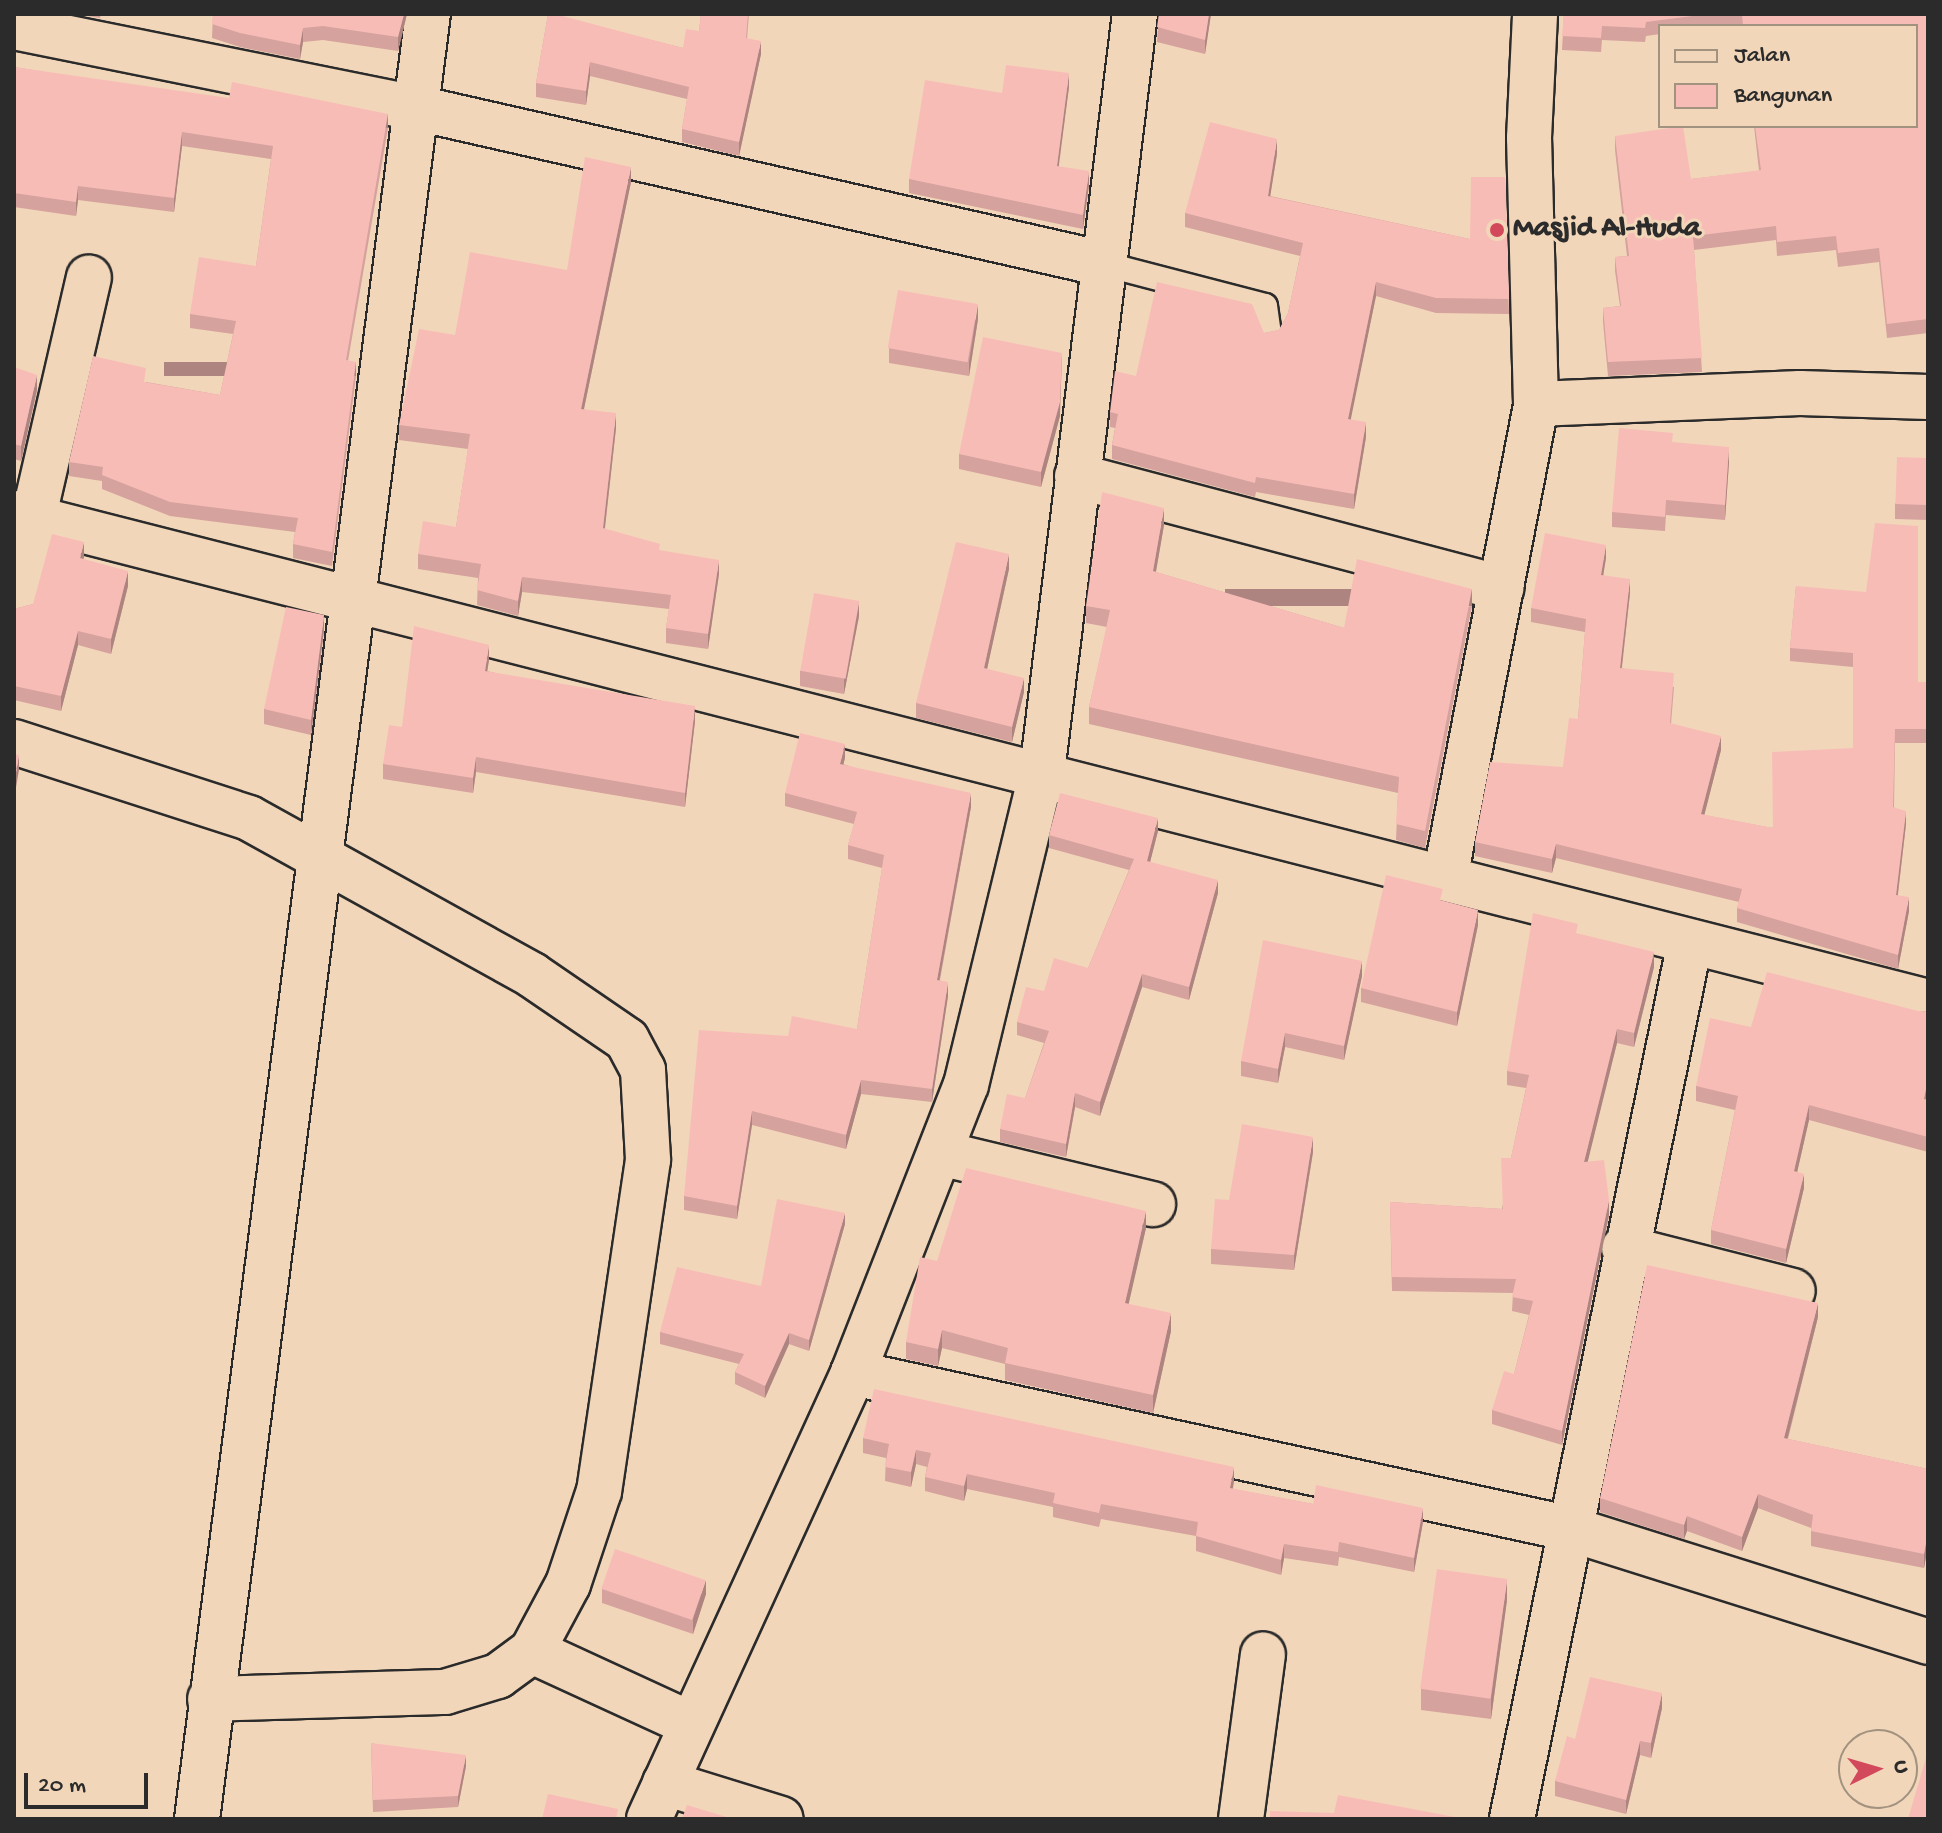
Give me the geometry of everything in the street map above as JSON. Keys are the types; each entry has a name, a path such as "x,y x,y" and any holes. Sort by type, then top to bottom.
{"street":[{"path":"197,1819 318,855 356,600 428,14"},
{"path":"781,1819 657,1801 853,1373 944,1154 1042,772 1135,14"},
{"path":"1445,878 1536,404 1529,138 1535,14"},
{"path":"14,27 417,108 1104,264"},
{"path":"14,602 24,516 89,278"},
{"path":"1536,404 1800,393 1928,397"},
{"path":"1077,476 1501,588"},
{"path":"24,516 1042,772 1928,1002"},
{"path":"14,742 249,818 589,1011 627,1040 643,1070 648,1160 599,1491 568,1584 532,1651 498,1676 445,1692 210,1699"},
{"path":"1512,1819 1567,1528 1690,942"},
{"path":"944,1154 1153,1204"},
{"path":"1624,1248 1793,1291"},
{"path":"853,1373 1567,1528 1928,1642"},
{"path":"532,1651 691,1724"},
{"path":"1241,1819 1263,1654"}],"lane":[{"path":"1104,264 1258,303 1271,318 1269,333"}],"building":[{"path":"213,14 404,14 398,37 323,26 303,28 300,45 212,24"},
{"path":"548,14 683,48 686,29 699,31 701,14 748,14 746,38 761,41 739,142 682,129 689,87 590,62 586,91 536,83"},
{"path":"1159,14 1209,14 1205,40 1157,27"},
{"path":"1564,14 1708,14 1646,22 1645,28 1602,26 1601,38 1562,36"},
{"path":"1742,14 1928,14 1928,319 1887,324 1879,248 1838,253 1836,236 1777,242 1776,226 1693,236 1702,358 1608,362 1603,308 1621,306 1615,257 1629,256 1615,136 1683,128 1691,179 1761,170 1755,128 1918,128 1918,24 1743,24"},
{"path":"1006,65 1069,73 1057,166 1089,171 1083,215 909,179 925,80 1002,93"},
{"path":"14,67 229,98 232,82 388,114 346,360 356,362 332,552 293,544 298,518 170,502 102,475 103,467 69,462 93,356 146,368 144,382 220,395 236,321 190,314 199,257 256,266 273,146 182,132 174,198 78,186 76,202 14,193"},
{"path":"1210,122 1277,139 1268,196 1470,239 1471,177 1505,177 1509,299 1436,298 1376,282 1348,419 1366,422 1354,494 1256,477 1255,483 1112,445 1118,414 1110,412 1115,371 1136,376 1157,282 1252,304 1264,333 1279,330 1288,313 1303,243 1185,213"},
{"path":"585,157 631,167 581,409 616,413 603,528 660,544 659,550 719,560 708,634 666,628 671,595 522,577 518,601 477,590 481,564 418,554 423,521 456,527 470,434 399,425 419,329 455,335 470,252 567,270"},
{"path":"898,290 978,304 968,362 888,348"},
{"path":"983,337 1062,353 1060,402 1041,472 959,454"},
{"path":"14,367 37,375 21,446 14,444"},
{"path":"1619,428 1673,433 1672,442 1729,447 1725,505 1666,500 1665,517 1612,512"},
{"path":"1897,457 1928,458 1926,505 1895,504"},
{"path":"1102,492 1164,508 1153,571 1344,628 1357,559 1472,589 1425,831 1396,824 1399,777 1089,707 1110,610 1086,606"},
{"path":"1875,523 1918,526 1918,682 1928,682 1928,729 1895,729 1893,807 1906,811 1896,895 1909,897 1898,955 1737,908 1742,889 1556,844 1552,859 1475,842 1490,762 1563,767 1569,718 1578,719 1586,619 1531,608 1545,533 1606,545 1601,575 1630,579 1620,668 1674,673 1670,723 1721,736 1701,814 1773,828 1772,752 1853,748 1853,653 1790,648 1796,586 1866,592"},
{"path":"52,534 84,542 80,558 128,571 111,639 78,631 61,696 14,686 14,609 33,604"},
{"path":"956,542 1009,554 984,668 1024,678 1012,727 916,703"},
{"path":"814,593 859,601 846,679 800,671"},
{"path":"286,607 324,615 311,720 264,709"},
{"path":"414,626 489,645 485,671 695,706 685,793 476,757 473,778 383,764 389,725 402,727"},
{"path":"800,733 845,744 840,764 971,793 937,980 948,982 932,1089 861,1080 846,1135 752,1111 737,1206 684,1196 699,1030 788,1036 792,1016 857,1029 884,855 848,845 857,812 785,793"},
{"path":"14,754 19,755 14,784"},
{"path":"1060,793 1158,818 1147,861 1218,880 1189,987 1142,974 1100,1102 1075,1093 1066,1144 1000,1129 1007,1094 1025,1098 1049,1031 1017,1022 1026,987 1044,991 1054,958 1088,968 1134,859 1049,835"},
{"path":"1386,875 1443,889 1440,900 1478,910 1457,1012 1361,988"},
{"path":"1533,913 1578,924 1576,933 1654,952 1634,1033 1617,1029 1584,1162 1604,1160 1609,1200 1562,1431 1492,1410 1504,1371 1514,1374 1533,1301 1512,1297 1516,1279 1392,1277 1390,1202 1503,1209 1501,1158 1511,1158 1529,1075 1507,1071"},
{"path":"1263,940 1362,961 1344,1046 1285,1033 1278,1069 1241,1061"},
{"path":"1767,972 1928,1011 1928,1079 1924,1099 1928,1100 1928,1137 1809,1105 1794,1171 1804,1174 1786,1249 1711,1230 1738,1096 1696,1086 1710,1018 1751,1027"},
{"path":"1242,1124 1313,1137 1294,1255 1211,1249 1215,1199 1229,1200"},
{"path":"966,1168 1146,1211 1125,1303 1171,1313 1153,1395 1005,1363 1008,1348 942,1330 938,1349 906,1342 920,1257 937,1261"},
{"path":"777,1199 845,1213 809,1340 789,1333 765,1386 735,1372 744,1354 660,1332 677,1267 761,1286"},
{"path":"1647,1265 1818,1303 1784,1438 1928,1469 1928,1532 1924,1554 1811,1531 1813,1515 1758,1494 1742,1537 1687,1516 1684,1525 1600,1498"},
{"path":"874,1389 1234,1467 1230,1488 1313,1504 1316,1485 1423,1508 1414,1558 1339,1542 1338,1552 1284,1544 1281,1560 1196,1536 1198,1522 1101,1504 1099,1513 1053,1503 1055,1493 967,1474 964,1486 925,1477 931,1453 916,1450 911,1472 885,1467 889,1444 863,1438"},
{"path":"615,1549 706,1580 692,1620 601,1589"},
{"path":"1437,1569 1507,1579 1490,1699 1420,1689"},
{"path":"1590,1677 1662,1693 1651,1743 1640,1741 1626,1800 1555,1781 1567,1736 1575,1739"},
{"path":"371,1743 466,1755 458,1796 373,1800"},
{"path":"1928,1751 1928,1819 1908,1819 1911,1809 1918,1809 1918,1785"},
{"path":"548,1794 618,1809 616,1819 542,1819"},
{"path":"1338,1795 1466,1819 1270,1819 1270,1811 1334,1813"},
{"path":"687,1805 733,1819 682,1819"}],"place":[{"name":"Masjid Al-Huda","path":"1497,230"}]}
